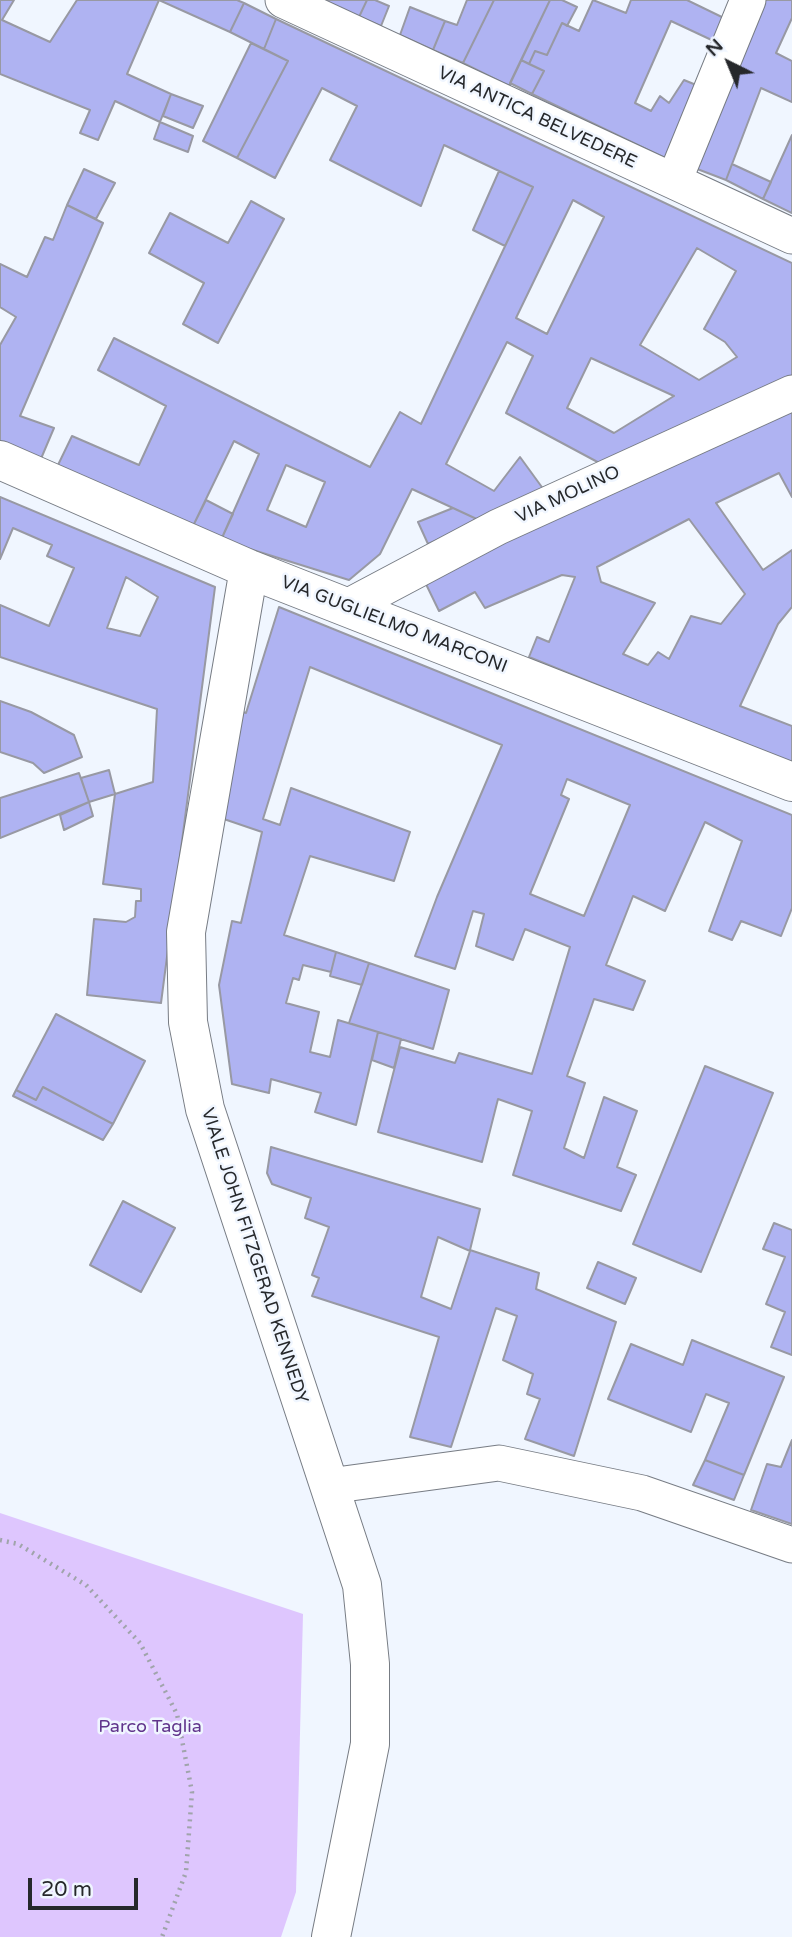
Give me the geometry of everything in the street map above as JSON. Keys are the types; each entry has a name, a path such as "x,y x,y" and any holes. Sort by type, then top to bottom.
{"street":[{"name":"VIA ANTICA BELVEDERE","path":"283,0 792,236"},
{"path":"674,181 748,0"},
{"name":"VIA MOLINO","path":"349,606 498,527 792,393"},
{"name":"VIA GUGLIELMO MARCONI","path":"0,460 249,569 792,782"},
{"name":"VIALE JOHN FITZGERAD KENNEDY","path":"249,569 186,932 188,1022 205,1109 362,1585 370,1678 370,1744 331,1937"},
{"path":"329,1486 499,1464 642,1493 792,1545"}],"path":[{"path":"0,1539 18,1544 86,1585 140,1643 177,1714 192,1792 186,1871 162,1937"}],"green space":[{"name":"Parco Taglia","path":"0,1513 303,1614 296,1892 281,1937 0,1937"}],"building":[{"path":"0,0 14,0 2,20 50,42 77,0 159,0 127,74 171,94 160,122 115,101 98,140 80,133 90,110 0,74"},
{"path":"159,0 237,0 244,3 230,32"},
{"path":"320,0 367,0 359,17"},
{"path":"367,0 375,0 389,6 381,26 359,17"},
{"path":"467,0 494,0 463,63 433,50 445,21 457,25"},
{"path":"494,0 550,0 509,86 463,63"},
{"path":"550,0 562,0 577,7 567,26 562,23 547,55 535,51 529,64 521,60"},
{"path":"593,0 626,13 631,0 687,0 728,20 718,43 671,21 635,103 651,111 660,96 669,103 684,80 701,87 671,161 532,94 544,71 529,64 535,51 547,55 562,23 579,31"},
{"path":"758,0 792,0 792,18 776,53 792,61 792,102 761,88 726,180 692,167"},
{"path":"244,3 276,19 264,49 230,32"},
{"path":"410,7 445,21 433,50 400,35"},
{"path":"276,19 792,263 792,381 605,466 506,413 533,356 507,342 446,464 494,491 520,457 544,490 481,521 412,489 380,554 349,580 221,540 259,454 234,441 193,526 57,467 72,436 139,465 166,406 98,370 114,338 370,467 400,412 421,424 533,187 444,145 421,206 330,160 357,106 322,88 275,178 237,158 288,61 264,49","holes":["573,200 604,217 547,334 516,318","697,248 736,271 704,329 725,342 737,357 699,380 640,345","591,358 674,396 614,433 567,408","286,465 325,482 306,527 267,510"]},
{"path":"251,43 288,61 237,158 203,141"},
{"path":"521,60 544,71 532,94 510,83"},
{"path":"171,94 203,106 193,128 163,116"},
{"path":"160,122 193,136 188,152 154,139"},
{"path":"792,135 792,213 763,199"},
{"path":"732,164 771,182 763,199 726,180"},
{"path":"84,169 115,183 96,219 67,205"},
{"path":"499,171 533,187 505,246 473,230"},
{"path":"251,201 284,219 218,343 183,324 204,283 149,253 170,213 228,243"},
{"path":"67,205 103,223 20,416 54,428 40,461 0,444 0,345 16,317 0,307 0,264 27,277 45,237 53,240"},
{"path":"792,406 792,497 779,473 716,503 763,570 792,550 792,607 778,624 740,706 792,726 792,764 529,657 537,637 549,642 575,577 562,575 485,608 475,592 439,611 424,580","holes":["689,519 745,594 721,624 691,616 669,659 658,652 648,665 623,654 655,603 601,582 597,567"]},
{"path":"0,497 215,587 161,1003 87,995 94,919 126,922 135,917 136,901 141,901 141,889 103,884 115,794 153,782 157,709 0,657 0,605 49,626 74,568 47,556 52,545 13,528 0,559","holes":["126,577 158,597 140,636 107,628"]},
{"path":"206,500 233,514 221,540 193,526"},
{"path":"453,508 481,521 428,544 418,522"},
{"path":"279,607 792,815 792,908 781,936 741,921 732,940 709,931 742,841 705,822 665,911 633,896 606,965 645,981 633,1010 594,999 567,1076 585,1083 564,1148 584,1158 604,1097 637,1111 617,1167 636,1175 621,1211 513,1175 532,1111 498,1099 482,1162 378,1132 400,1047 455,1063 459,1053 532,1074 570,947 525,929 513,960 476,946 484,914 473,911 455,969 415,956 437,897 502,745 310,667 263,819 280,825 291,788 410,832 394,881 310,856 284,935 336,952 331,972 303,965 299,980 293,978 286,1003 319,1012 310,1052 330,1057 338,1020 378,1032 356,1125 315,1112 321,1093 271,1079 269,1093 232,1084 219,985 232,921 241,923 262,832 215,816 239,711 246,713","holes":["567,779 630,805 584,916 530,894 569,799 561,795"]},
{"path":"0,701 31,712 74,735 82,757 44,773 33,763 0,752"},
{"path":"109,770 115,794 89,802 81,778"},
{"path":"79,773 89,802 0,838 0,798"},
{"path":"89,802 93,816 64,830 60,815"},
{"path":"336,952 369,963 362,985 330,976"},
{"path":"369,963 449,990 433,1049 349,1023"},
{"path":"56,1014 145,1061 113,1124 43,1087 36,1100 16,1090"},
{"path":"378,1032 401,1039 394,1068 372,1060"},
{"path":"705,1066 773,1093 701,1272 633,1244"},
{"path":"43,1087 113,1124 103,1140 13,1096 16,1090 36,1100"},
{"path":"271,1147 480,1209 470,1250 539,1273 536,1289 616,1322 574,1456 525,1439 540,1399 527,1394 533,1374 503,1360 517,1316 496,1308 451,1447 410,1437 439,1337 312,1296 319,1278 312,1275 329,1227 305,1218 311,1198 272,1184 267,1173","holes":["438,1237 470,1251 451,1309 421,1297"]},
{"path":"123,1201 175,1228 141,1292 90,1265"},
{"path":"774,1223 792,1230 792,1355 771,1347 785,1312 766,1304 785,1257 763,1249"},
{"path":"598,1262 636,1278 625,1304 587,1288"},
{"path":"692,1340 784,1377 744,1475 705,1460 729,1403 706,1394 691,1432 608,1399 631,1344 683,1365"},
{"path":"792,1440 792,1524 751,1510 767,1464 781,1467"},
{"path":"705,1460 744,1475 734,1500 693,1485"}]}
